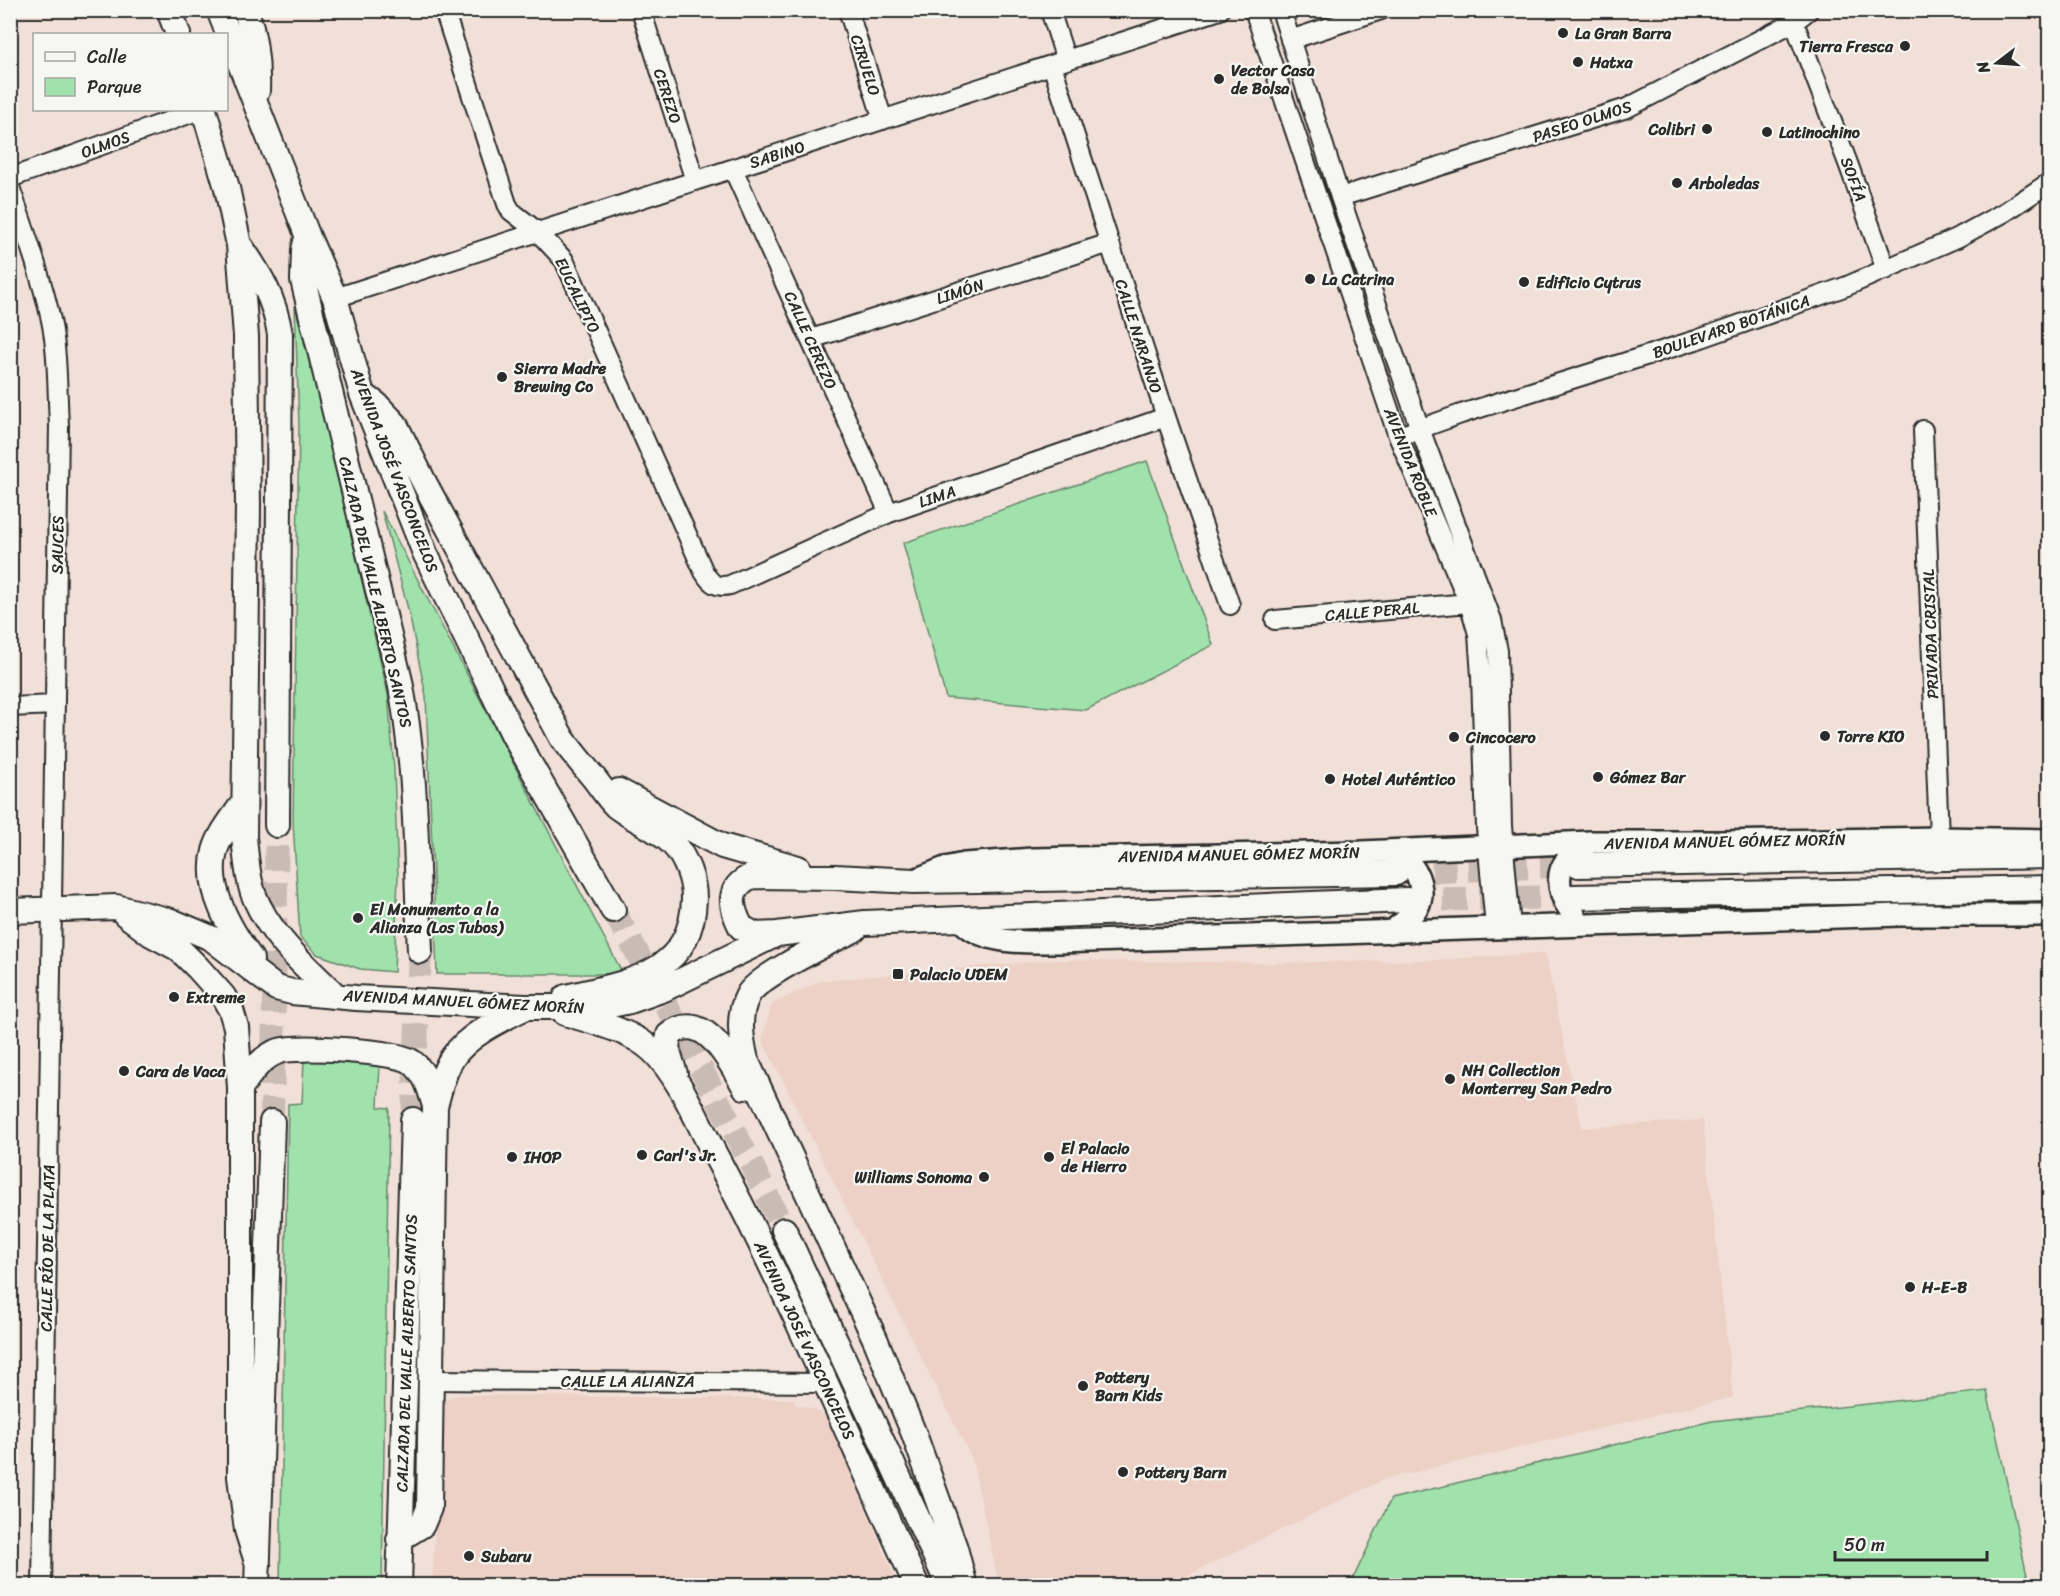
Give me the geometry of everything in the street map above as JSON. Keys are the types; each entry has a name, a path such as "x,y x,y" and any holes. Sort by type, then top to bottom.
{"main road":[{"name":"AVENIDA JOSÉ VASCONCELOS","path":"219,10 228,33"},
{"path":"246,10 257,60 256,106"},
{"name":"AVENIDA JOSÉ VASCONCELOS","path":"228,33 308,237 335,298 362,394 429,562 514,736 613,910"},
{"path":"202,111 227,188 239,245 246,336 248,506 244,837 247,867 253,892 262,912 292,954 334,995"},
{"name":"CALZADA DEL VALLE ALBERTO SANTOS","path":"308,237 304,250 303,280 409,726 413,765 420,951"},
{"path":"239,245 264,281 276,314 280,334 277,825"},
{"path":"362,394 376,404 394,424 552,722 578,762 616,806 661,834 674,846 691,877 694,894 691,923 681,945 670,958 642,977 624,984 535,1007 473,1038 458,1052 448,1066 435,1106 429,1508 422,1525 399,1539"},
{"path":"593,778 722,846 778,864 835,877"},
{"path":"244,802 220,838 215,851 213,867 219,900 231,931 265,980"},
{"name":"AVENIDA MANUEL GÓMEZ MORÍN","path":"1579,865 2049,856"},
{"name":"AVENIDA MANUEL GÓMEZ MORÍN","path":"914,881 1396,873"},
{"path":"777,934 755,935 741,927 736,919 733,893 738,885 752,876 914,881"},
{"path":"1570,897 2049,888"},
{"name":"AVENIDA MANUEL GÓMEZ MORÍN","path":"10,911 116,908 171,921 211,938 276,988 292,992 356,998 535,1007 606,1006 630,1001 664,989 777,934 865,923 1407,900"},
{"path":"116,908 151,934 179,948 223,996 231,1010 236,1027 240,1088 240,1477 247,1530 258,1575"},
{"path":"865,923 762,980 748,994 741,1015 741,1038 746,1060 876,1341 914,1434 955,1548 965,1586"},
{"path":"535,1007 620,1031 639,1040 665,1064 685,1098"},
{"path":"685,1098 669,1055 667,1041 669,1035 676,1030 695,1027 709,1035 727,1058 792,1161"},
{"path":"240,1088 256,1066 278,1052 291,1048 369,1052 398,1056 411,1061 426,1079 435,1106"},
{"name":"AVENIDA JOSÉ VASCONCELOS","path":"685,1098 779,1281 917,1586"},
{"name":"CALZADA DEL VALLE ALBERTO SANTOS","path":"399,1586 413,1120"},
{"path":"258,1575 272,1122"},
{"name":"AVENIDA JOSÉ VASCONCELOS","path":"784,1230 949,1586"}],"street":[{"name":"EUCALIPTO","path":"444,10 507,204 511,211 538,232 564,260 704,573 714,585"},
{"name":"CEREZO","path":"641,10 695,181"},
{"name":"CIRUELO","path":"848,10 883,120"},
{"name":"CALLE NARANJO","path":"1050,10 1059,63 1110,243 1230,605"},
{"name":"SABINO","path":"335,298 1220,10"},
{"name":"AVENIDA ROBLE","path":"1254,10 1398,436 1469,603 1478,634 1486,828 1496,846"},
{"name":"AVENIDA ROBLE","path":"1281,10 1340,197 1420,429 1486,600 1495,633 1498,651 1496,846 1503,927"},
{"path":"1290,40 1381,10"},
{"name":"PASEO OLMOS","path":"1340,197 1627,108 1794,22 1809,10"},
{"name":"SOFÍA","path":"1794,22 1886,270"},
{"name":"OLMOS","path":"10,178 199,111"},
{"name":"CALLE CEREZO","path":"733,169 889,513"},
{"name":"BOULEVARD BOTÁNICA","path":"1398,436 1696,340 1838,289 1886,270 1967,232 2005,212 2049,182"},
{"name":"SAUCES","path":"10,187 41,280 51,322 56,364 59,425 52,910"},
{"name":"LIMÓN","path":"811,339 1110,243"},
{"name":"LIMA","path":"714,585 721,587 729,585 889,513 1166,417"},
{"name":"PRIVADA CRISTAL","path":"1923,430 1939,838"},
{"name":"CALLE PERAL","path":"1275,620 1469,603"},
{"path":"10,707 55,705"},
{"name":"AVENIDA MANUEL GÓMEZ MORÍN","path":"914,881 945,868 996,861 1387,851 1590,842 1939,838 2049,840"},
{"path":"1590,842 1566,861 1561,870 1560,879 1565,903 1570,910 1596,924"},
{"path":"1387,851 1412,866 1420,881 1421,893 1419,904 1414,911 1391,932"},
{"name":"CALLE RÍO DE LA PLATA","path":"42,1586 52,910"},
{"path":"961,920 972,931 980,934 1026,942 1058,942 1900,915 2049,915"},
{"name":"CALLE LA ALIANZA","path":"431,1380 825,1383"}],"shaded area":[{"path":"1545,953 1582,1128 1703,1120 1733,1397 1385,1479 1168,1585 999,1585 972,1459 762,1039 772,1004 820,981 1053,960 1271,963 1437,960"},
{"path":"461,1395 794,1399 796,1405 814,1409 827,1418 898,1585 432,1586 441,1411 443,1402"}],"green space":[{"path":"295,306 326,426 388,694 394,769 398,878 394,972 360,969 317,954 300,937 293,822 299,426"},
{"path":"1147,461 1213,645 1086,710 946,698 903,543"},
{"path":"382,511 623,974 437,974 426,696 409,613"},
{"path":"304,1061 380,1063 378,1107 389,1108 382,1585 280,1586 288,1104 302,1103"},
{"path":"1987,1391 2029,1585 1350,1585 1391,1499 1712,1421"}],"tunnel":[{"path":"272,1122 277,825"},
{"path":"1396,873 1579,865"},
{"path":"1407,900 1571,897"},
{"path":"613,910 722,1109 784,1230"},
{"path":"413,1120 420,951"}],"place":[{"name":"La Gran Barra","path":"1563,33"},
{"name":"Tierra Fresca","path":"1905,46"},
{"name":"Hatxa","path":"1578,62"},
{"name":"Vector Casa de Bolsa","path":"1219,79"},
{"name":"Colibri","path":"1707,129"},
{"name":"Latinochino","path":"1767,132"},
{"name":"Arboledas","path":"1677,183"},
{"name":"La Catrina","path":"1310,279"},
{"name":"Edificio Cytrus","path":"1524,282"},
{"name":"Sierra Madre Brewing Co","path":"502,377"},
{"name":"Torre KIO","path":"1825,736"},
{"name":"Cincocero","path":"1454,737"},
{"name":"Gómez Bar","path":"1598,777"},
{"name":"Hotel Auténtico","path":"1330,779"},
{"name":"El Monumento a la Alianza (Los Tubos)","path":"358,918"},
{"name":"Palacio UDEM","path":"898,974"},
{"name":"Extreme","path":"174,997"},
{"name":"Cara de Vaca","path":"124,1071"},
{"name":"NH Collection Monterrey San Pedro","path":"1450,1079"},
{"name":"Carl's Jr.","path":"642,1155"},
{"name":"IHOP","path":"512,1157"},
{"name":"El Palacio de Hierro","path":"1049,1157"},
{"name":"Williams Sonoma","path":"984,1177"},
{"name":"H-E-B","path":"1910,1287"},
{"name":"Pottery Barn Kids","path":"1083,1386"},
{"name":"Pottery Barn","path":"1123,1472"},
{"name":"Subaru","path":"469,1556"}]}
